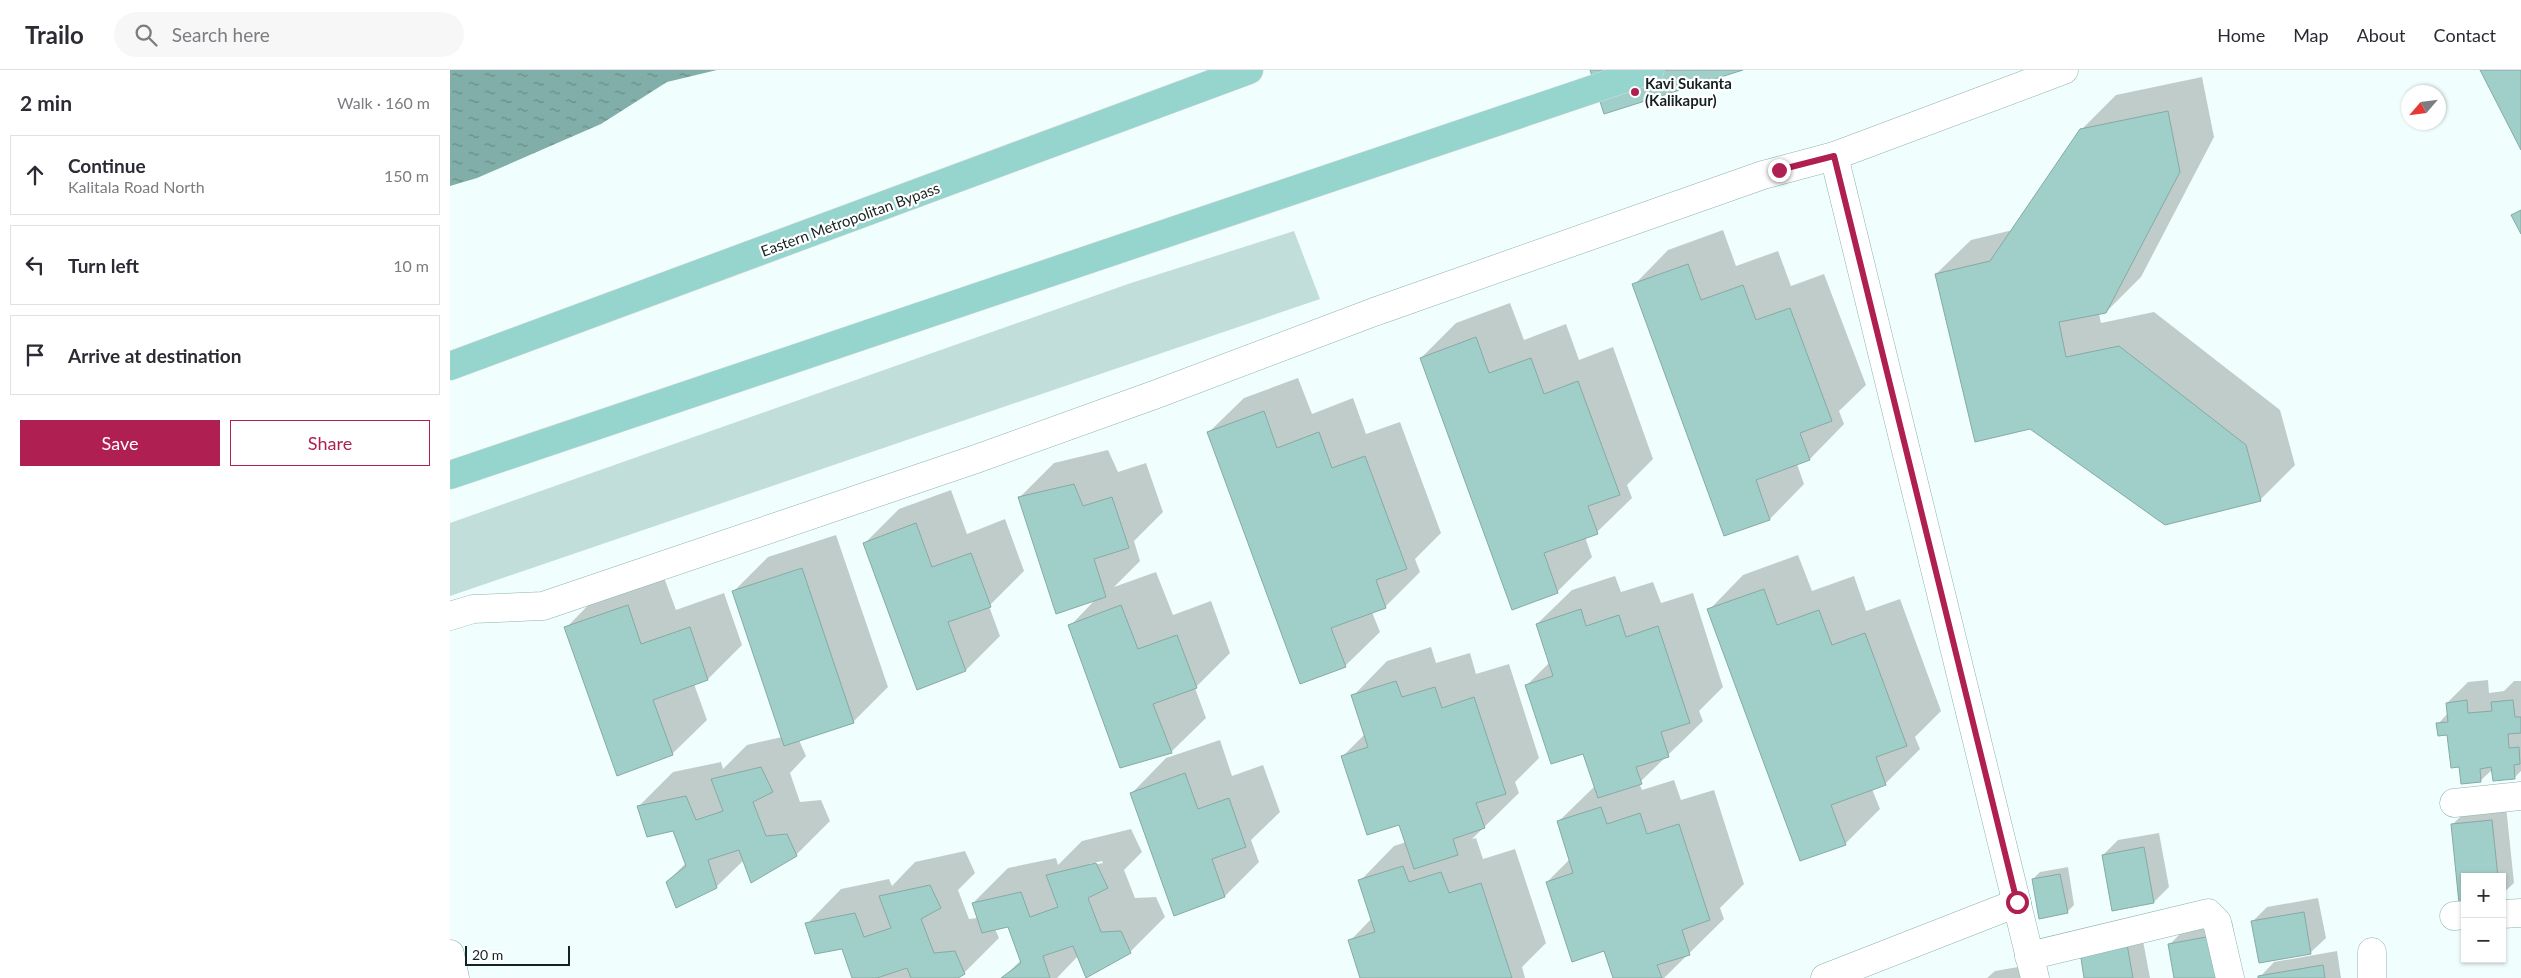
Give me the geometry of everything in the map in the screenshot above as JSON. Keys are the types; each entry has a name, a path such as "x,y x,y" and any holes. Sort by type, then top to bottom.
{"main road":[{"name":"Eastern Metropolitan Bypass","path":"450,366 1248,70"},
{"path":"450,475 1650,70"}],"street":[{"path":"450,616 473,609 543,606 552,603 976,459 1374,312 1763,174 1834,156 2064,70"},
{"path":"1834,156 2032,967 2208,913 2218,922 2230,978"},
{"path":"2454,803 2521,796"},
{"path":"1825,978 2017,902"},
{"path":"2506,914 2521,913"},
{"path":"450,954 455,978"}],"shaded area":[{"path":"1294,231 1320,299 450,596 450,523 1128,284"}],"water":[{"path":"450,70 717,70 667,82 601,124 477,178 450,186"}],"building":[{"name":"Kavi Sukanta (Kalikapur)","path":"1590,70 1743,70 1604,114"},
{"path":"2480,70 2521,70 2521,150"},
{"path":"2168,111 2180,172 2106,313 2059,322 2066,357 2119,346 2246,445 2261,501 2165,525 2030,429 1975,442 1935,274 1990,261 2080,129"},
{"path":"2521,210 2521,234 2511,215"},
{"path":"1688,264 1701,300 1743,285 1756,320 1790,308 1832,421 1800,433 1810,460 1756,480 1770,520 1724,536 1632,284"},
{"path":"1476,337 1489,373 1531,358 1544,394 1578,381 1620,495 1588,506 1598,534 1544,553 1558,593 1512,610 1420,358"},
{"path":"1264,411 1277,448 1319,432 1332,468 1365,456 1407,569 1376,580 1386,608 1331,628 1346,667 1300,684 1207,432"},
{"path":"1074,484 1083,506 1112,497 1129,548 1094,559 1106,597 1056,614 1018,497"},
{"path":"916,523 932,567 971,553 991,607 948,622 966,671 917,690 863,543"},
{"path":"802,568 854,723 784,746 732,591"},
{"path":"1764,589 1777,625 1819,610 1832,645 1865,633 1907,746 1876,757 1886,785 1831,805 1846,845 1800,861 1707,609"},
{"path":"628,605 641,644 690,627 708,680 653,700 673,755 617,776 564,627"},
{"path":"1121,605 1138,649 1177,635 1197,688 1153,704 1172,753 1120,768 1068,625"},
{"path":"1581,609 1586,626 1619,615 1626,637 1658,626 1690,723 1661,732 1669,757 1636,767 1642,784 1598,798 1583,754 1551,764 1525,685 1553,676 1536,624"},
{"path":"1396,681 1402,697 1435,687 1442,708 1474,697 1506,794 1476,803 1485,828 1453,839 1458,855 1414,869 1399,825 1367,835 1341,756 1368,747 1351,695"},
{"path":"2467,700 2468,713 2492,711 2491,702 2513,700 2515,717 2521,717 2521,733 2508,734 2509,748 2519,747 2520,764 2514,765 2515,779 2493,781 2491,767 2480,769 2481,782 2461,784 2459,767 2451,768 2447,735 2438,736 2436,723 2448,722 2446,703"},
{"path":"761,767 773,792 753,802 766,836 787,834 797,856 751,883 739,850 708,860 717,888 676,908 666,882 686,866 673,831 647,837 637,806 686,796 696,820 723,811 711,779"},
{"path":"1185,773 1198,809 1229,798 1246,847 1212,859 1225,897 1174,916 1130,793"},
{"path":"1601,807 1607,824 1640,813 1647,834 1679,824 1710,920 1682,930 1690,955 1657,965 1662,978 1613,978 1604,951 1572,962 1546,882 1573,873 1557,821"},
{"path":"2492,820 2498,873 2461,873 2461,903 2459,903 2451,824"},
{"path":"2144,847 2154,903 2112,911 2102,855"},
{"path":"1096,863 1108,888 1088,898 1101,932 1121,931 1131,953 1086,978 1073,946 1043,956 1050,978 1001,978 1021,963 1008,927 982,933 972,903 1021,892 1030,917 1058,907 1046,875"},
{"path":"1403,866 1409,882 1441,872 1449,893 1481,883 1512,978 1360,978 1348,940 1375,932 1358,880"},
{"path":"2060,874 2068,913 2039,919 2032,879"},
{"path":"930,885 941,908 921,919 934,953 955,951 965,974 958,978 911,978 907,968 877,978 852,978 842,949 815,954 805,923 855,913 864,937 891,928 879,896"},
{"path":"2304,912 2311,954 2259,963 2251,921"},
{"path":"2217,935 2225,978 2174,978 2168,944"},
{"path":"2127,944 2133,978 2084,978 2080,952"},
{"path":"2323,965 2325,978 2258,978 2258,976"}],"place":[{"name":"Kavi Sukanta (Kalikapur)","path":"1635,92"}],"route":[{"path":"1779,170 1834,156 2017,902"}]}
